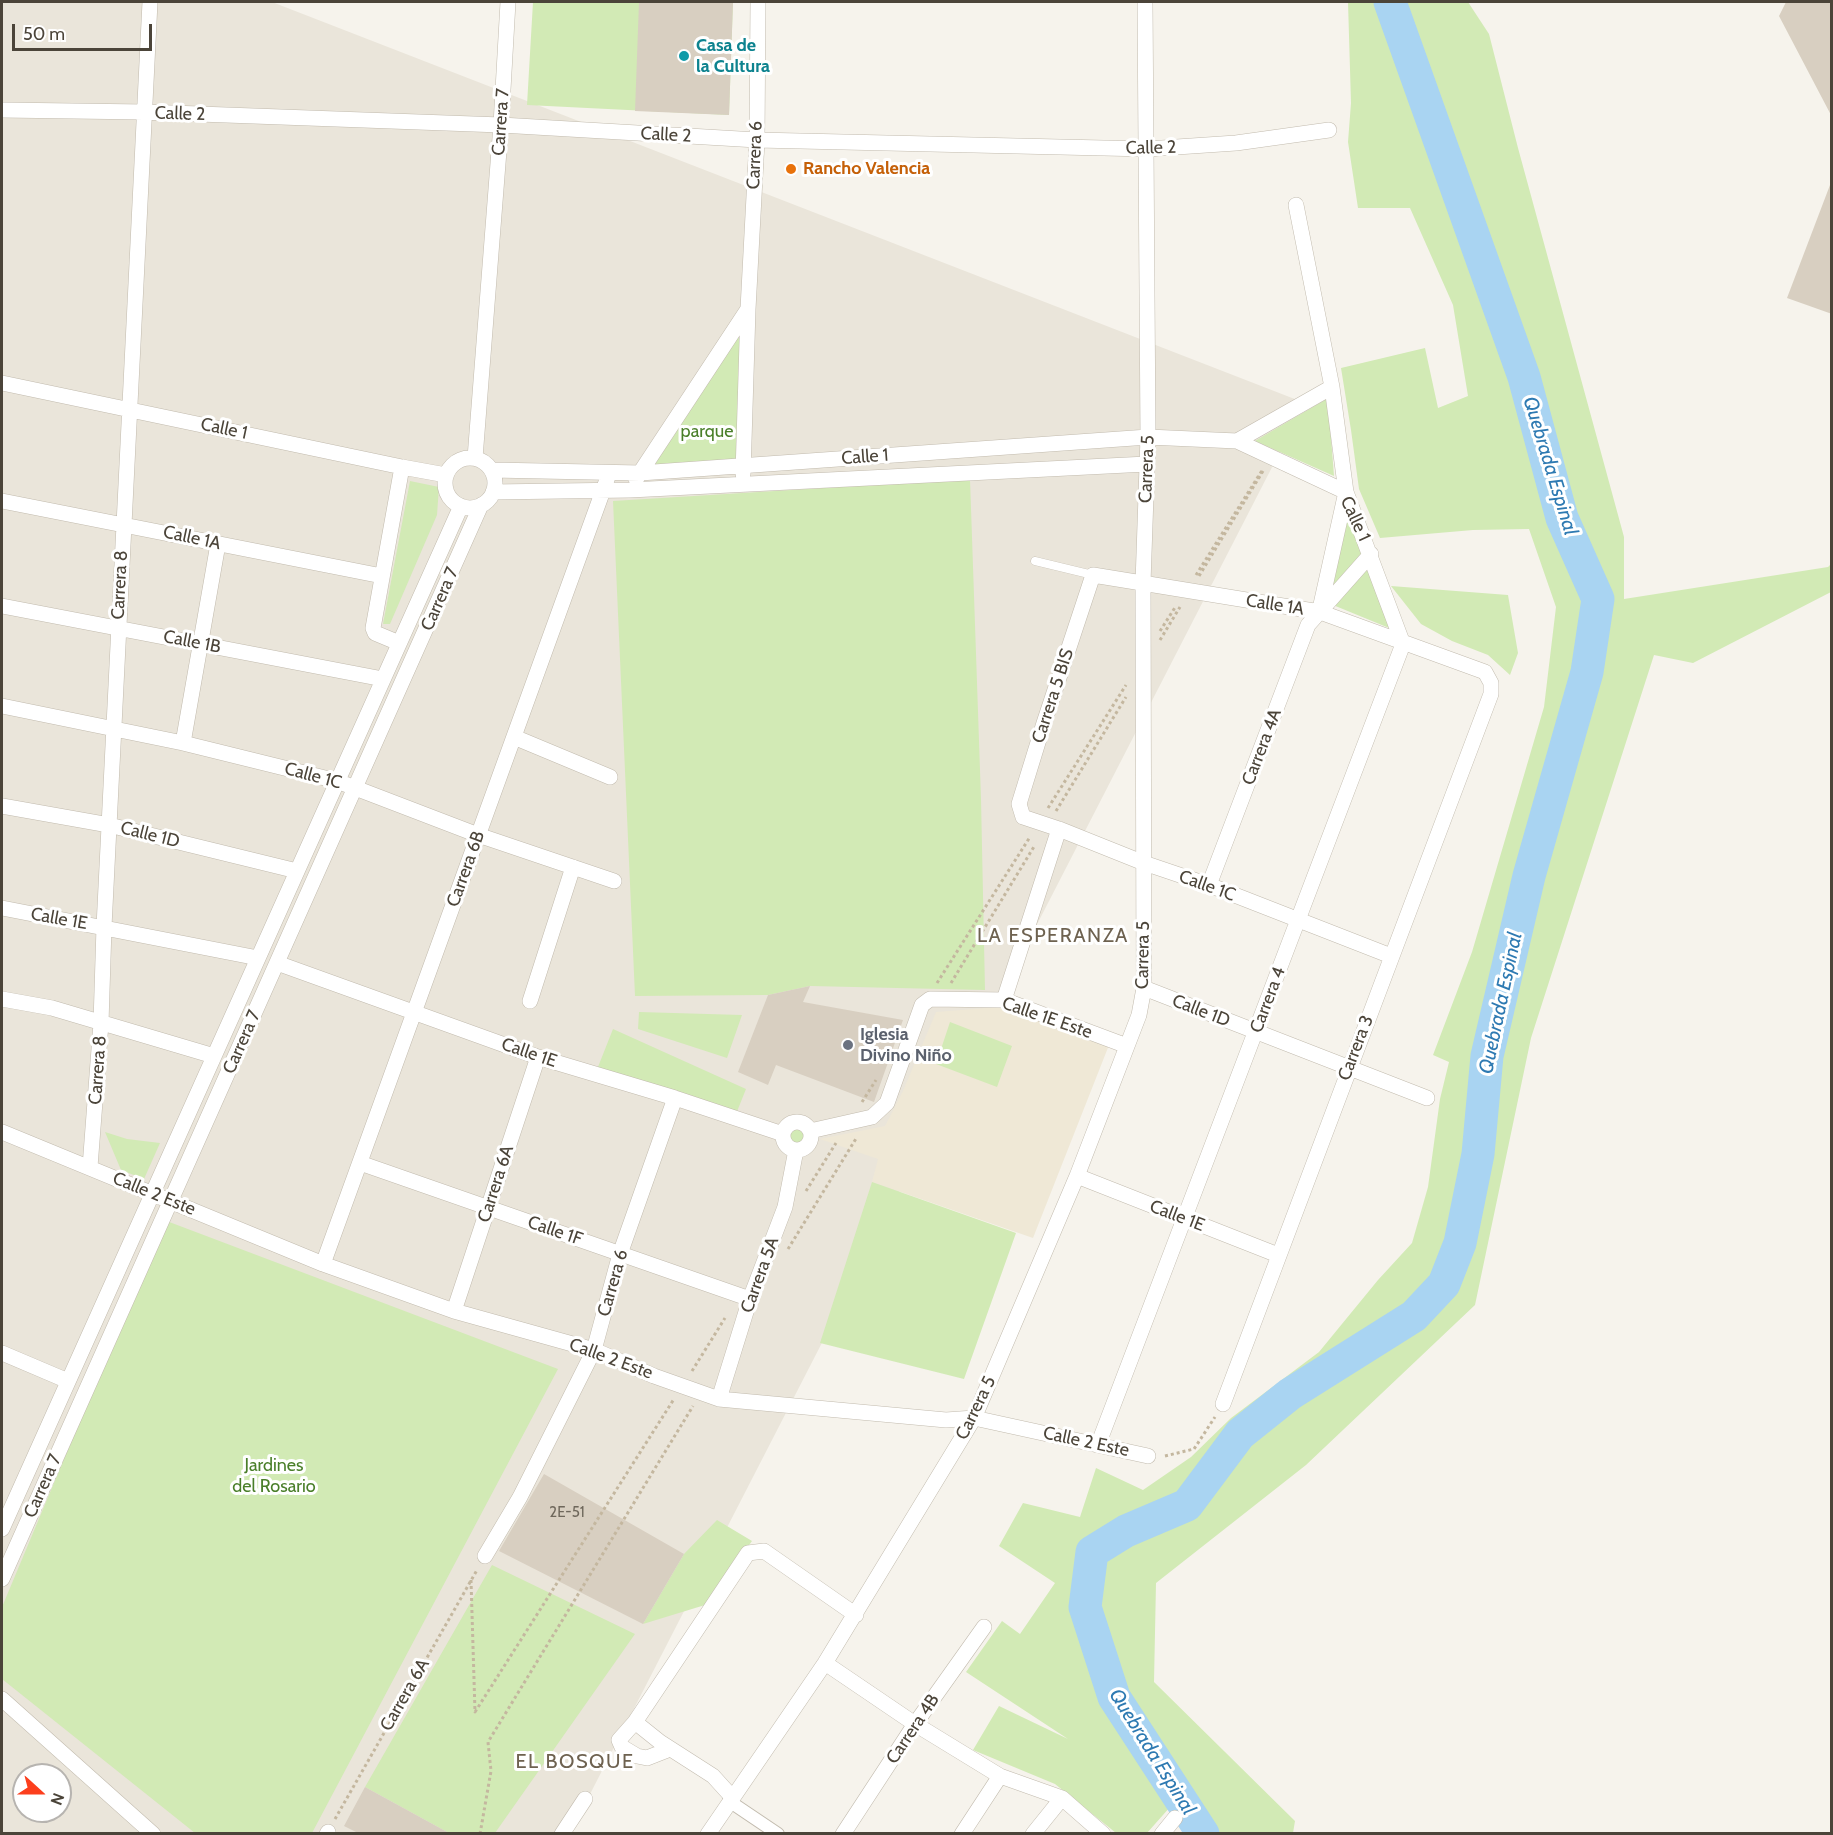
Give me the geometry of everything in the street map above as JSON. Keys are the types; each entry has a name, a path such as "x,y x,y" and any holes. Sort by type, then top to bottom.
{"street":[{"name":"Carrera 8","path":"90,1167 101,1023 113,729 150,2"},
{"name":"Carrera 7","path":"475,458 501,125 508,2"},
{"name":"Carrera 6","path":"742,483 757,140 758,2"},
{"name":"Carrera 5","path":"708,1833 825,1664 974,1418 1077,1176 1138,1015 1144,988 1143,584 1148,437 1145,2"},
{"name":"Calle 2","path":"2,110 144,112 501,125 757,140 1147,149 1236,143 1329,130"},
{"path":"1296,205 1332,387 1347,492"},
{"path":"630,490 748,309"},
{"name":"Calle 1","path":"2,383 446,475"},
{"path":"1237,441 1332,387"},
{"name":"Calle 1","path":"492,470 640,473 1148,437 1237,441 1347,492 1371,554"},
{"path":"463,458 475,458 485,462 492,470 495,481 493,492 481,505 471,508 461,506 448,494 445,484 446,475 453,465 463,458"},
{"name":"Calle 1","path":"493,492 630,490 1147,464"},
{"path":"399,643 373,631 402,467"},
{"name":"Carrera 6B","path":"324,1264 609,474"},
{"name":"Carrera 4A","path":"1320,612 1347,492"},
{"name":"Calle 1A","path":"2,501 382,576"},
{"name":"Carrera 7","path":"2,1579 481,505"},
{"name":"Carrera 7","path":"2,1529 461,506"},
{"path":"183,743 218,544"},
{"path":"1371,554 1403,644"},
{"name":"Carrera 4A","path":"1209,885 1308,626 1371,554"},
{"name":"Calle 1A","path":"1093,575 1320,612 1485,672 1491,683 1491,694"},
{"name":"Carrera 5 BIS","path":"1023,817 1019,804 1093,575"},
{"name":"Calle 1B","path":"2,606 383,679"},
{"name":"Carrera 4","path":"1098,1445 1403,644"},
{"name":"Carrera 3","path":"1223,1404 1491,694"},
{"name":"Calle 1C","path":"2,706 183,743 337,781 478,835 614,881"},
{"path":"514,737 610,777"},
{"name":"Calle 1D","path":"2,806 109,825 297,871"},
{"name":"Calle 1C","path":"1023,817 1209,885 1391,956"},
{"path":"1004,1000 1059,829"},
{"path":"530,1001 573,867"},
{"name":"Calle 1E","path":"2,908 258,958"},
{"name":"Calle 1E","path":"277,963 538,1057 675,1098 783,1134"},
{"name":"Calle 1D","path":"1144,988 1427,1098"},
{"path":"2,999 52,1008 214,1056"},
{"name":"Calle 1E Este","path":"810,1131 872,1118 887,1103 922,1005 930,999 1004,1000 1127,1046"},
{"name":"Carrera 6A","path":"454,1311 538,1057"},
{"name":"Carrera 6","path":"484,1556 520,1497 594,1350 620,1254 675,1098"},
{"path":"796,1122 804,1124 810,1131 811,1136 804,1148 796,1150 787,1146 783,1134 787,1126 796,1122"},
{"name":"Calle 2 Este","path":"2,1135 90,1167 324,1264 454,1311 594,1350 654,1376 719,1399 946,1420 974,1418 1148,1456"},
{"name":"Carrera 5A","path":"719,1399 750,1299 785,1207 796,1150"},
{"name":"Calle 1F","path":"360,1163 750,1299"},
{"name":"Calle 1E","path":"1077,1176 1278,1255"},
{"path":"2,1353 68,1382"},
{"path":"670,1749 647,1758 637,1756 622,1747 619,1740 635,1722 748,1553 764,1551 856,1615"},
{"name":"Carrera 4B","path":"843,1833 915,1724 984,1627"},
{"path":"825,1664 915,1724 1000,1776 1062,1798 1103,1833"},
{"path":"2,1699 153,1833"},
{"path":"635,1722 670,1749 713,1776 730,1799 778,1833"},
{"path":"962,1833 1000,1776"},
{"path":"1033,1833 1062,1798"},
{"path":"562,1833 585,1799"},
{"path":"1162,1833 1175,1818"}],"lane":[{"name":"Calle 1A","path":"1035,561 1093,575"}],"path":[{"name":"Calle 2 Este","path":"1148,1456 1168,1456 1194,1449 1223,1404"},
{"name":"Carrera 6A","path":"328,1832 484,1556"}],"shaded area":[{"path":"2,2 272,2 1305,403 570,1833 2,1834"},
{"path":"1012,1006 1111,1040 1033,1238 872,1182 878,1159 820,1139 885,1126 903,1091 936,1012"}],"green space":[{"path":"533,2 733,2 729,115 527,105"},
{"path":"1348,2 1468,2 1489,34 1624,537 1624,599 1828,567 1831,564 1831,592 1693,663 1654,655 1531,1038 1475,1305 1306,1465 1156,1583 1154,1682 1295,1821 1293,1833 1192,1833 1186,1815 1171,1806 1147,1833 1116,1833 1055,1784 973,1750 999,1706 1068,1739 966,1672 1002,1621 1020,1634 1055,1583 999,1546 1023,1503 1080,1517 1096,1468 1143,1490 1191,1457 1231,1418 1319,1352 1378,1280 1412,1243 1428,1187 1440,1099 1449,1062 1433,1055 1472,952 1544,707 1556,607 1529,529 1473,530 1380,538 1359,489 1341,368 1425,348 1438,408 1468,396 1453,305 1410,208 1358,208 1348,142 1351,103"},
{"name":"parque","path":"741,330 736,464 643,467"},
{"path":"1328,398 1334,476 1255,441"},
{"path":"970,479 985,990 810,986 768,995 635,996 613,501"},
{"path":"410,481 439,487 437,515 390,624 383,624"},
{"path":"1348,518 1363,553 1332,588"},
{"path":"1368,564 1394,630 1333,605"},
{"path":"1391,586 1508,595 1518,653 1510,675 1488,655 1452,641 1421,624"},
{"path":"639,1012 742,1015 727,1058 638,1029"},
{"path":"950,1022 1012,1046 997,1087 936,1064"},
{"path":"613,1029 746,1089 736,1114 596,1072"},
{"path":"799,1126 809,1133 810,1137 803,1147 799,1148 789,1141 788,1137 795,1127"},
{"path":"105,1132 127,1139 160,1143 144,1179 121,1170"},
{"path":"872,1182 1016,1233 964,1379 820,1343"},
{"name":"Jardines del Rosario","path":"164,1220 558,1369 312,1833 195,1833 2,1679 2,1607"},
{"path":"717,1520 752,1541 705,1605 643,1624 684,1554"},
{"path":"492,1565 635,1634 495,1833 449,1833 365,1787"}],"building":[{"name":"Casa de la Cultura","path":"639,2 733,2 729,115 635,111"},
{"path":"1786,2 1832,2 1832,117 1779,16"},
{"path":"1830,185 1832,186 1832,314 1787,298"},
{"name":"Iglesia Divino Niño","path":"810,986 803,1002 903,1020 874,1102 776,1065 768,1085 738,1072 768,995"},
{"path":"544,1474 684,1554 643,1624 499,1551"},
{"path":"365,1787 449,1833 358,1833 344,1826"}],"waterway":[{"name":"Quebrada Espinal","path":"1203,1834 1114,1697 1085,1607 1092,1552 1126,1531 1187,1505 1240,1434 1290,1394 1414,1316 1444,1284 1460,1243 1478,1154 1487,1056 1529,876 1587,672 1598,599 1562,518 1524,377 1390,2"}],"place":[{"name":"Casa de la Cultura","path":"684,56"},
{"name":"Rancho Valencia","path":"791,169"},
{"name":"Iglesia Divino Niño","path":"848,1045"}],"district":[{"name":"LA ESPERANZA","path":"1053,936"},
{"name":"EL BOSQUE","path":"575,1762"}]}
